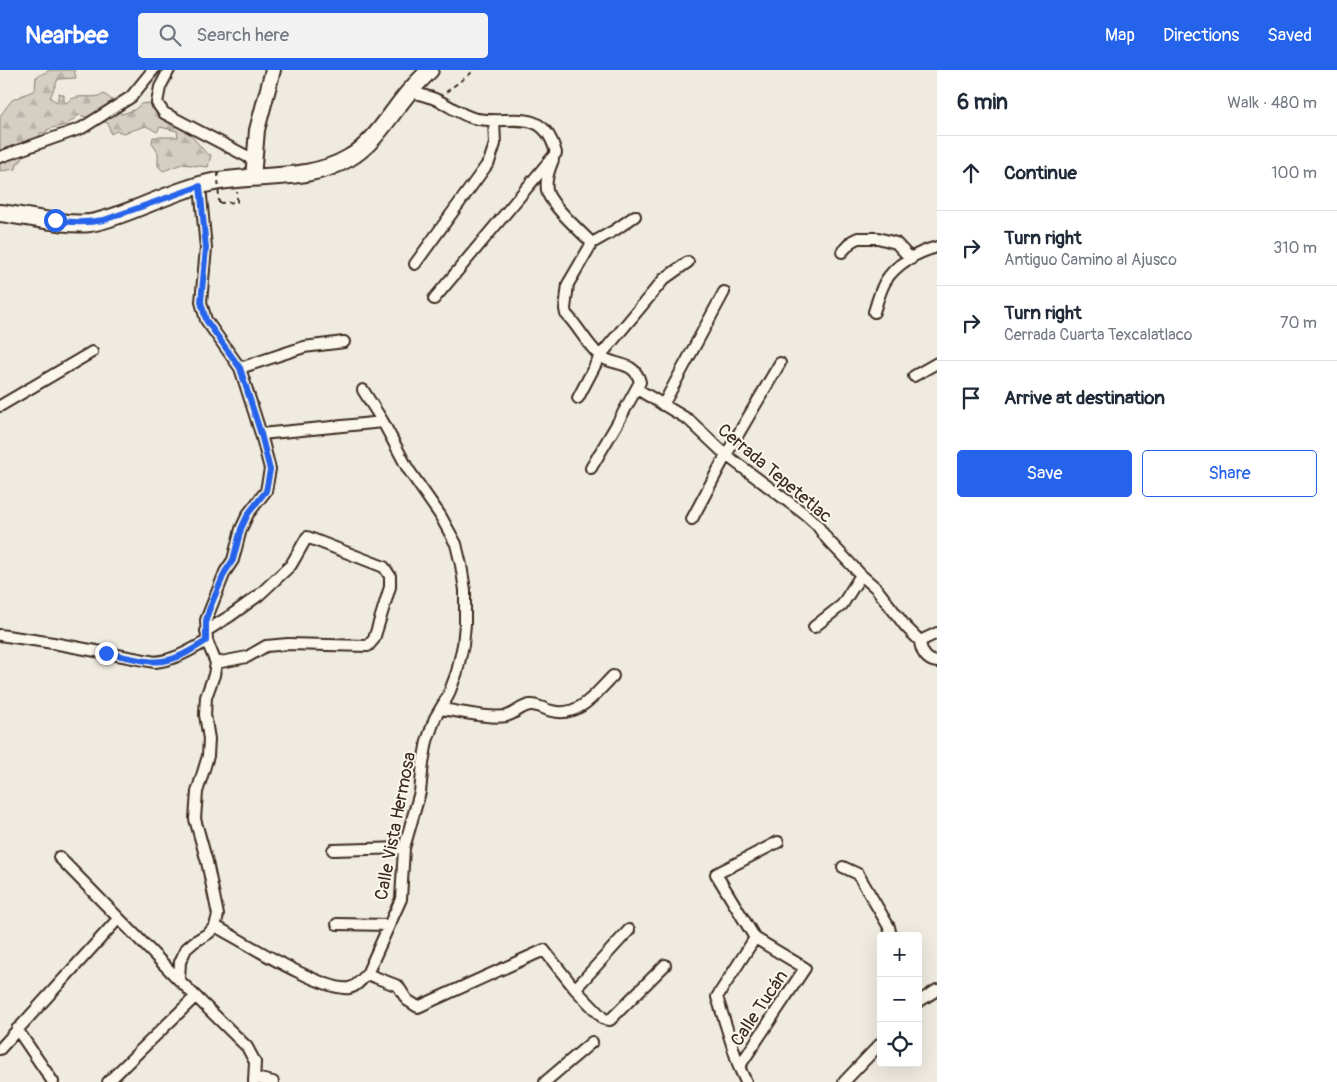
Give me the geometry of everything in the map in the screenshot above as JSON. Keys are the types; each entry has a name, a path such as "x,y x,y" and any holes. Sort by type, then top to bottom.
{"main road":[{"path":"253,178 257,130 273,70"},
{"path":"0,213 74,224 89,223 123,214 218,181 300,174 321,170 350,157 376,135 410,91 430,70"}],"street":[{"path":"0,157 82,128 131,97 153,70"},
{"path":"169,70 160,87 157,103 164,112 254,160"},
{"path":"410,91 436,100 460,113 476,118 526,120 537,124 546,131 553,141 556,153 548,175 548,193 564,216 592,243"},
{"path":"415,264 489,162 496,144 494,120"},
{"path":"434,298 556,153"},
{"path":"179,980 180,962 186,949 215,926 218,915 207,862 195,820 197,792 208,756 209,739 205,716 206,697 216,663 206,636 206,620 225,572 233,560 241,529 248,514 266,491 270,470 261,434 240,368 206,320 201,302 206,248 200,186"},
{"path":"590,468 640,382 636,371 628,366 600,356 566,314 564,309 568,284 592,243 635,216"},
{"path":"842,252 852,241 858,238 878,238 896,243 911,259"},
{"path":"874,312 885,281 891,273 926,250 937,247"},
{"path":"578,398 600,356 664,279 688,262"},
{"path":"663,404 724,292"},
{"path":"240,368 304,347 344,342"},
{"path":"0,406 92,352"},
{"path":"692,519 726,455 780,363"},
{"path":"914,376 937,363"},
{"name":"Cerrada Tepetetlac","path":"637,389 689,420 726,455 817,525 827,539 876,588 906,627 920,640 920,647 931,662 937,662"},
{"name":"Calle Vista Hermosa","path":"363,390 383,422 408,469 440,515 456,544 465,590 465,624 458,672 427,741 420,792 404,848 401,899 367,974"},
{"path":"261,434 383,422"},
{"path":"0,635 155,662 181,656 259,595 291,565 306,538 384,567 390,576 390,587 374,640 368,646 288,644 266,646 247,658 216,663"},
{"path":"814,627 842,605 861,575"},
{"path":"920,640 937,634"},
{"path":"441,709 499,717 509,715 522,707 533,704 554,712 570,712 585,705 613,676"},
{"path":"746,1082 739,1067 717,997 755,938 716,874 778,842"},
{"path":"333,850 404,848"},
{"path":"59,857 195,998 247,1047 255,1062 254,1080 272,1082"},
{"path":"843,867 858,874 890,932"},
{"path":"0,1049 118,919"},
{"path":"337,924 388,925"},
{"path":"215,926 314,980 332,986 349,988 358,984 367,974 398,986 407,1000 418,1007 544,950 575,989 604,1019 610,1020 665,964"},
{"path":"575,989 629,930"},
{"name":"Calle Tucán","path":"739,1067 805,968 755,938"},
{"path":"922,999 937,990"},
{"path":"108,1082 195,998"},
{"path":"17,1029 54,1082"},
{"path":"545,1082 592,1042"},
{"path":"844,1082 877,1047"}],"path":[{"path":"436,100 475,70"},
{"path":"218,172 219,203 237,202"}],"green space":[{"path":"50,70 74,70 76,78 58,79 50,98 57,102 59,93 64,95 66,103 71,99 104,94 112,100 111,104 116,111 122,114 134,110 141,104 149,103 151,109 157,101 177,119 207,154 211,155 208,167 182,164 163,171 158,166 158,153 152,143 153,137 178,137 177,131 160,127 157,132 146,126 124,133 116,131 111,134 108,123 79,115 66,125 47,130 46,133 40,133 39,138 24,150 22,160 17,164 16,169 0,171 0,116 12,100 35,90 36,77"}],"route":[{"path":"55,220 74,224 104,220 200,186 206,248 201,302 206,320 240,368 267,454 270,470 266,491 248,514 241,529 233,560 225,572 209,610 206,620 206,641 181,656 155,662 106,653"}]}
